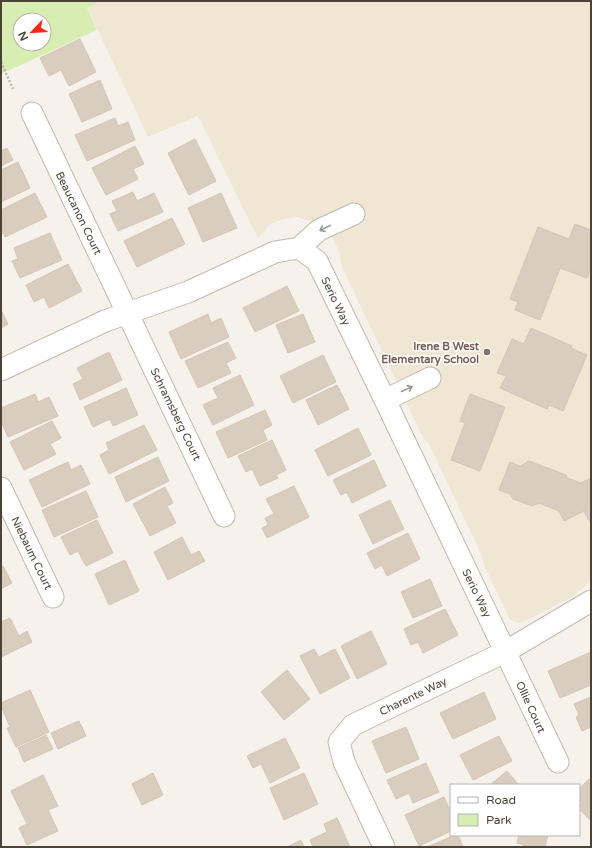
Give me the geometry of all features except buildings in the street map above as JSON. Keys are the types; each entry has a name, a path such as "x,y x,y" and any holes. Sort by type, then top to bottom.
{"street":[{"name":"Beaucanon Court","path":"32,113 127,313"},
{"path":"1,370 105,321 188,292 275,252 299,248 319,230 354,214"},
{"name":"Serio Way","path":"299,248 317,261 505,652"},
{"name":"Schramsberg Court","path":"127,313 224,516"},
{"path":"385,400 430,378"},
{"name":"Niebaum Court","path":"1,488 53,597"},
{"name":"Charente Way","path":"384,847 344,762 339,742 353,726 505,652 591,601"},
{"name":"Ollie Court","path":"505,652 558,762"}],"path":[{"path":"1,62 13,89"}],"shaded area":[{"name":"Irene B West Elementary School","path":"100,1 591,1 591,581 572,597 519,623 510,620 484,565 482,556 429,444 423,438 342,267 339,251 332,237 312,222 297,217 283,219 270,224 258,238 198,116 148,137 87,7"}],"green space":[{"path":"1,1 100,1 87,8 97,30 52,51 52,12 12,12 12,52 49,52 1,74"}],"place":[{"name":"Irene B West Elementary School","path":"487,352"}]}
